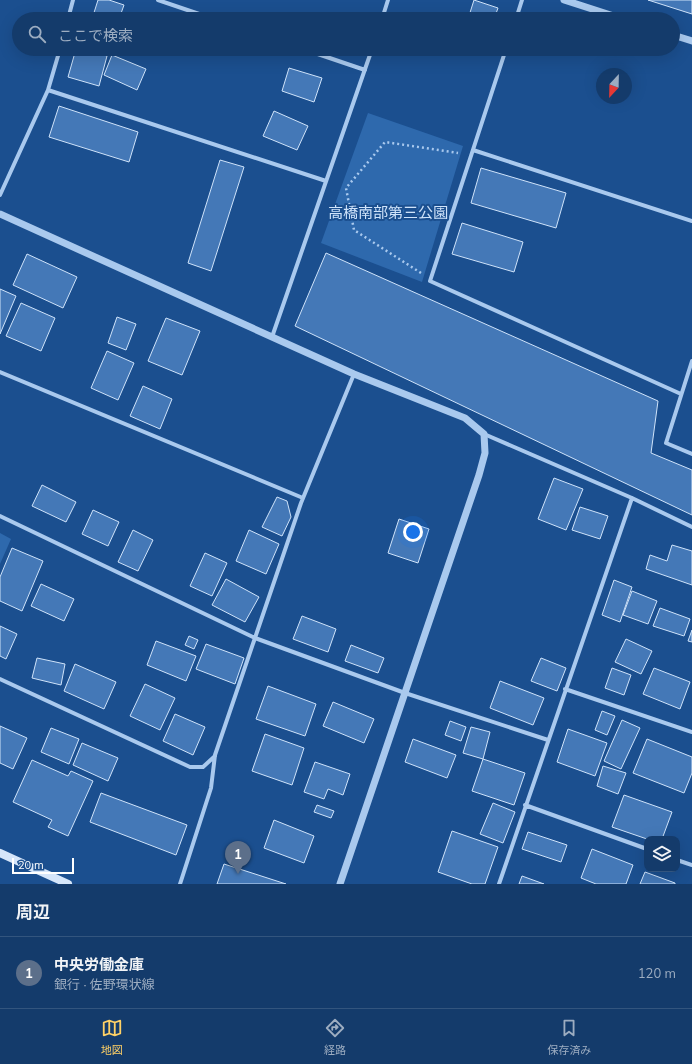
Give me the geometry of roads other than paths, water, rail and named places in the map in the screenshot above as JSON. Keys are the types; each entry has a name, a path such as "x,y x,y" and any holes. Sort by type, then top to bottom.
{"main road":[{"path":"0,853 68,884"}],"street":[{"path":"70,12 73,0"},
{"path":"158,0 193,12"},
{"path":"384,12 388,0"},
{"path":"518,12 522,0"},
{"path":"564,0 601,12"},
{"path":"680,37 692,41"},
{"path":"0,195 48,90 58,56"},
{"path":"324,56 365,70"},
{"path":"272,336 370,56"},
{"path":"504,56 430,281 681,394"},
{"path":"48,90 326,181"},
{"path":"473,150 692,221"},
{"path":"0,214 354,374 465,418 484,434 632,498 692,527"},
{"path":"692,362 666,443 692,454"},
{"path":"0,372 303,498"},
{"path":"180,884 211,788 215,755 303,498 354,374"},
{"path":"340,884 479,475 485,453 484,434"},
{"path":"498,884 632,498"},
{"path":"0,516 255,638 405,693 548,740"},
{"path":"0,680 190,767 204,767 215,755"},
{"path":"565,689 692,732"},
{"path":"525,805 644,848"},
{"path":"680,861 692,865"}],"place":[{"name":"中央労働金庫","path":"238,874"}],"park label":[{"name":"高橋南部第三公園","path":"388,212"}]}
